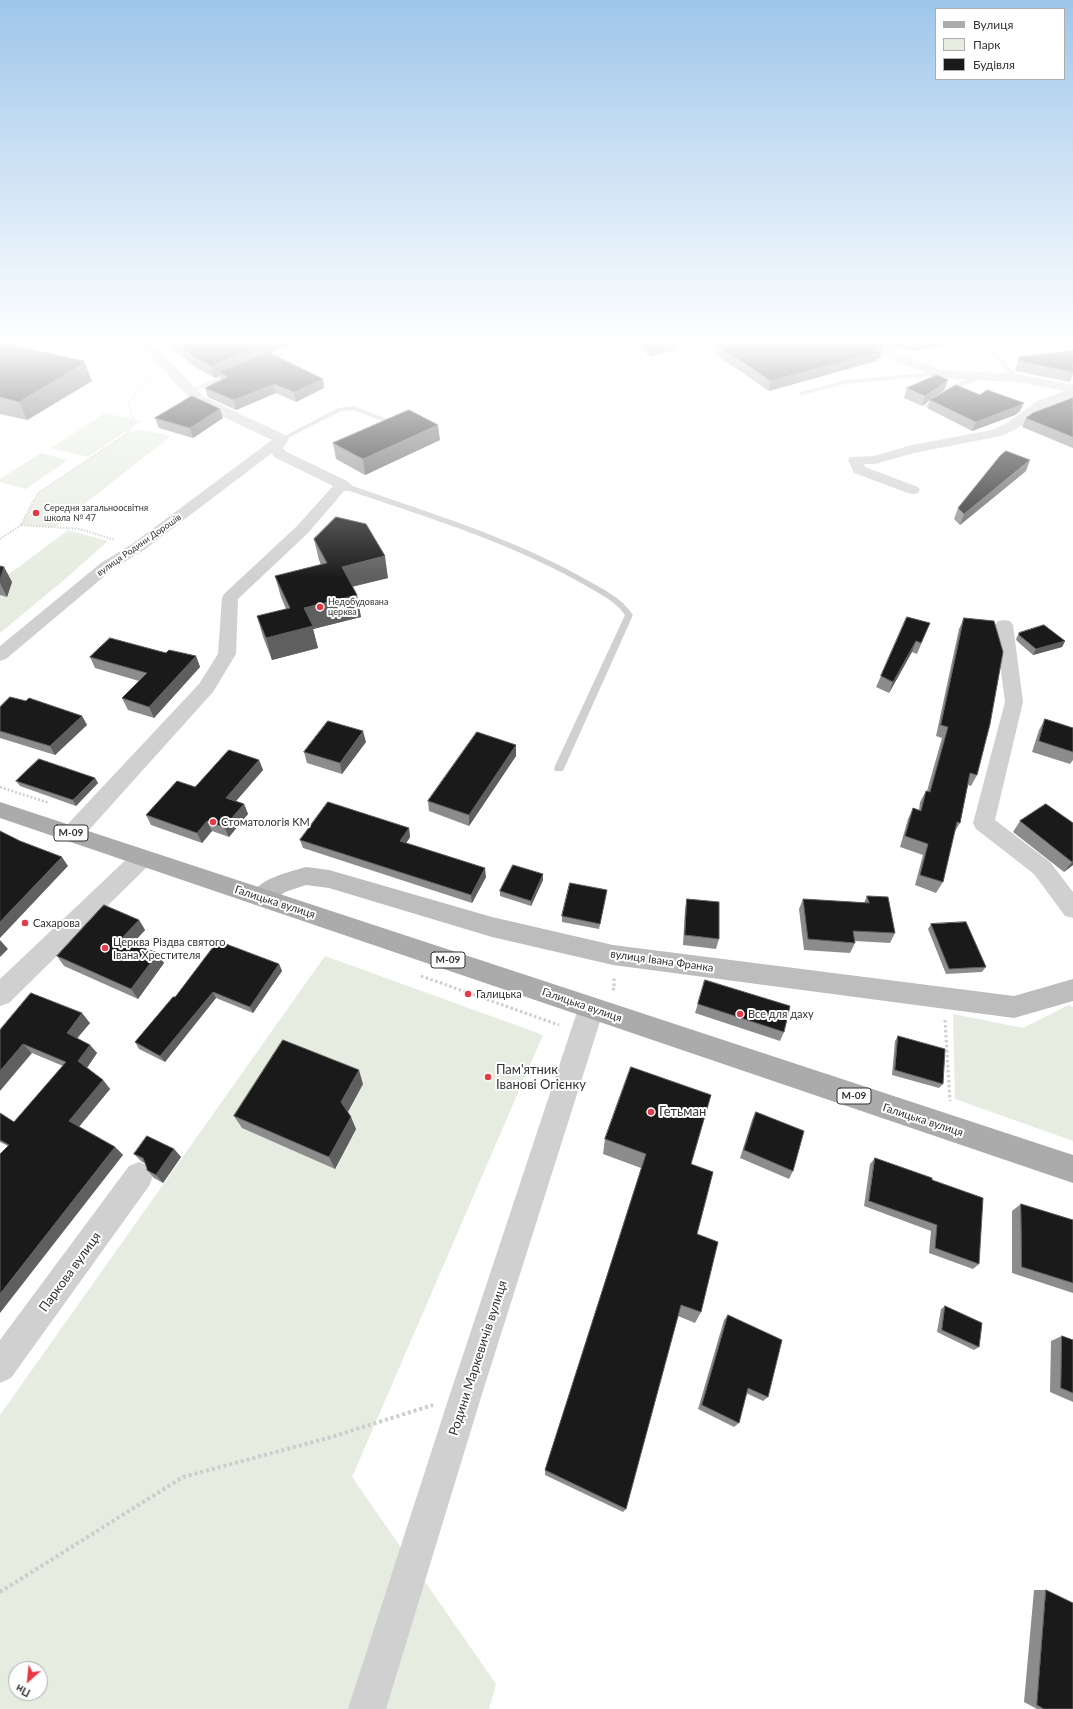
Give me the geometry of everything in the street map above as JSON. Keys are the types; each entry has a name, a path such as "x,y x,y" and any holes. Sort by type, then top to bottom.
{"main road":[{"name":"Галицька вулиця","path":"0,810 141,859 261,897 1073,1169"}],"street":[{"path":"72,834 206,688 227,654 230,598 286,546 345,486 281,446 234,420"},
{"path":"914,490 859,470 855,460 875,460 912,449 996,433 1010,427 1020,420"},
{"name":"вулиця Родини Дорошів","path":"0,655 107,566 138,547 281,446"},
{"path":"1004,625 1014,702 984,823 1042,868 1073,909"},
{"path":"0,995 141,859"},
{"name":"вулиця Івана Франка","path":"261,897 277,886 306,876 329,879 492,927 613,955 1014,1007 1070,993"},
{"name":"Родини Маркевичів вулиця","path":"367,1709 466,1394 591,1008"},
{"name":"Паркова вулиця","path":"0,1367 139,1176"}],"lane":[{"path":"281,446 324,420"},
{"path":"385,420 399,425"},
{"path":"345,486 504,543 572,574 623,605 629,615 559,768"}],"path":[{"path":"0,539 20,525 38,492 129,432 132,420"},
{"path":"20,525 80,529 138,547"},
{"path":"945,1019 953,1129"},
{"path":"0,1592 183,1477 328,1438 466,1394"}],"green space":[{"path":"95,420 141,421 88,457 51,448"},
{"path":"142,430 171,436 55,527 21,525 38,493 129,432"},
{"path":"41,453 68,460 26,489 0,482 0,479"},
{"path":"68,530 108,541 0,633 0,581"},
{"path":"325,956 543,1035 352,1477 496,1684 489,1709 0,1709 0,1415"},
{"path":"1069,1005 1073,1007 1073,1141 955,1099 953,1014 1023,1028"}],"building":[{"path":"161,420 203,420 190,428"},
{"path":"387,420 428,420 438,425 363,459 333,443"},
{"path":"971,420 982,420 976,422"},
{"path":"1030,420 1073,420 1073,437"},
{"path":"1006,451 1030,460 964,514 958,508 1000,456"},
{"path":"336,517 366,524 385,556 342,567 357,595 304,608 313,626 266,638 257,616 290,608 275,576 327,563 314,539"},
{"path":"0,566 4,567 0,580"},
{"path":"907,617 930,623 921,643 916,641 893,682 881,676"},
{"path":"964,618 994,621 1003,652 990,724 977,775 970,773 960,823 957,822 943,882 920,875 928,844 905,836 913,808 921,811 926,791 930,792 948,727 941,725"},
{"path":"1044,625 1065,641 1036,649 1019,635 1019,633"},
{"path":"110,638 166,653 169,650 196,656 149,707 122,698 147,673 90,657"},
{"path":"10,697 26,701 29,698 82,716 50,746 0,731 0,707"},
{"path":"1045,719 1073,728 1073,752 1039,741"},
{"path":"328,721 363,731 340,763 304,752"},
{"path":"477,732 516,745 469,815 428,801"},
{"path":"229,750 259,760 226,798 244,804 224,827 207,821 197,833 146,815 177,781 195,787"},
{"path":"39,759 95,778 73,800 16,781"},
{"path":"328,802 409,828 400,841 485,868 471,895 300,840"},
{"path":"1046,804 1073,823 1072,862 1020,821"},
{"path":"0,831 20,841 62,857 0,922"},
{"path":"513,865 543,874 531,901 500,891"},
{"path":"570,883 607,890 600,924 562,916"},
{"path":"867,896 888,897 895,933 853,931 855,943 808,939 803,899 869,903"},
{"path":"687,899 719,902 719,939 685,935"},
{"path":"104,905 139,920 120,940 158,953 131,989 57,956"},
{"path":"966,922 986,967 949,969 931,924"},
{"path":"218,941 279,964 250,1007 213,992 160,1056 135,1042 173,997 175,997"},
{"name":"Все для даху","path":"705,980 790,1006 784,1032 698,1004"},
{"path":"31,993 82,1013 67,1033 90,1045 78,1061 103,1080 69,1121 115,1147 0,1294 0,1154 9,1145 0,1140 0,1113 14,1122 66,1062 23,1044 0,1071 0,1030"},
{"path":"898,1036 945,1049 943,1084 895,1070"},
{"path":"283,1040 359,1070 341,1102 351,1117 329,1157 234,1116"},
{"path":"631,1067 711,1095 691,1164 713,1172 697,1234 718,1242 701,1312 681,1305 626,1509 545,1470 646,1154 605,1139"},
{"path":"756,1112 804,1131 793,1171 744,1150"},
{"path":"147,1136 174,1149 156,1175 147,1170 143,1158 134,1154"},
{"path":"875,1158 983,1198 979,1264 935,1248 937,1225 869,1201"},
{"path":"1021,1204 1073,1220 1073,1283 1022,1267"},
{"path":"945,1306 982,1323 979,1347 942,1330"},
{"path":"728,1315 782,1340 768,1397 748,1388 739,1423 702,1405"},
{"path":"1062,1336 1073,1340 1073,1393 1061,1388"},
{"path":"1046,1590 1073,1603 1073,1709 1044,1709 1037,1705"}],"place":[{"name":"Середня загальноосвітня школа № 47","path":"36,513"},
{"name":"Недобудована церква","path":"320,607"},
{"name":"Стоматологія KM","path":"213,822"},
{"name":"Сахарова","path":"25,923"},
{"name":"Церква Різдва святого Івана Хрестителя","path":"105,948"},
{"name":"Галицька","path":"468,994"},
{"name":"Все для даху","path":"740,1014"},
{"name":"Пам'ятник Іванові Огієнку","path":"488,1077"},
{"name":"Гетьман","path":"651,1112"}]}
